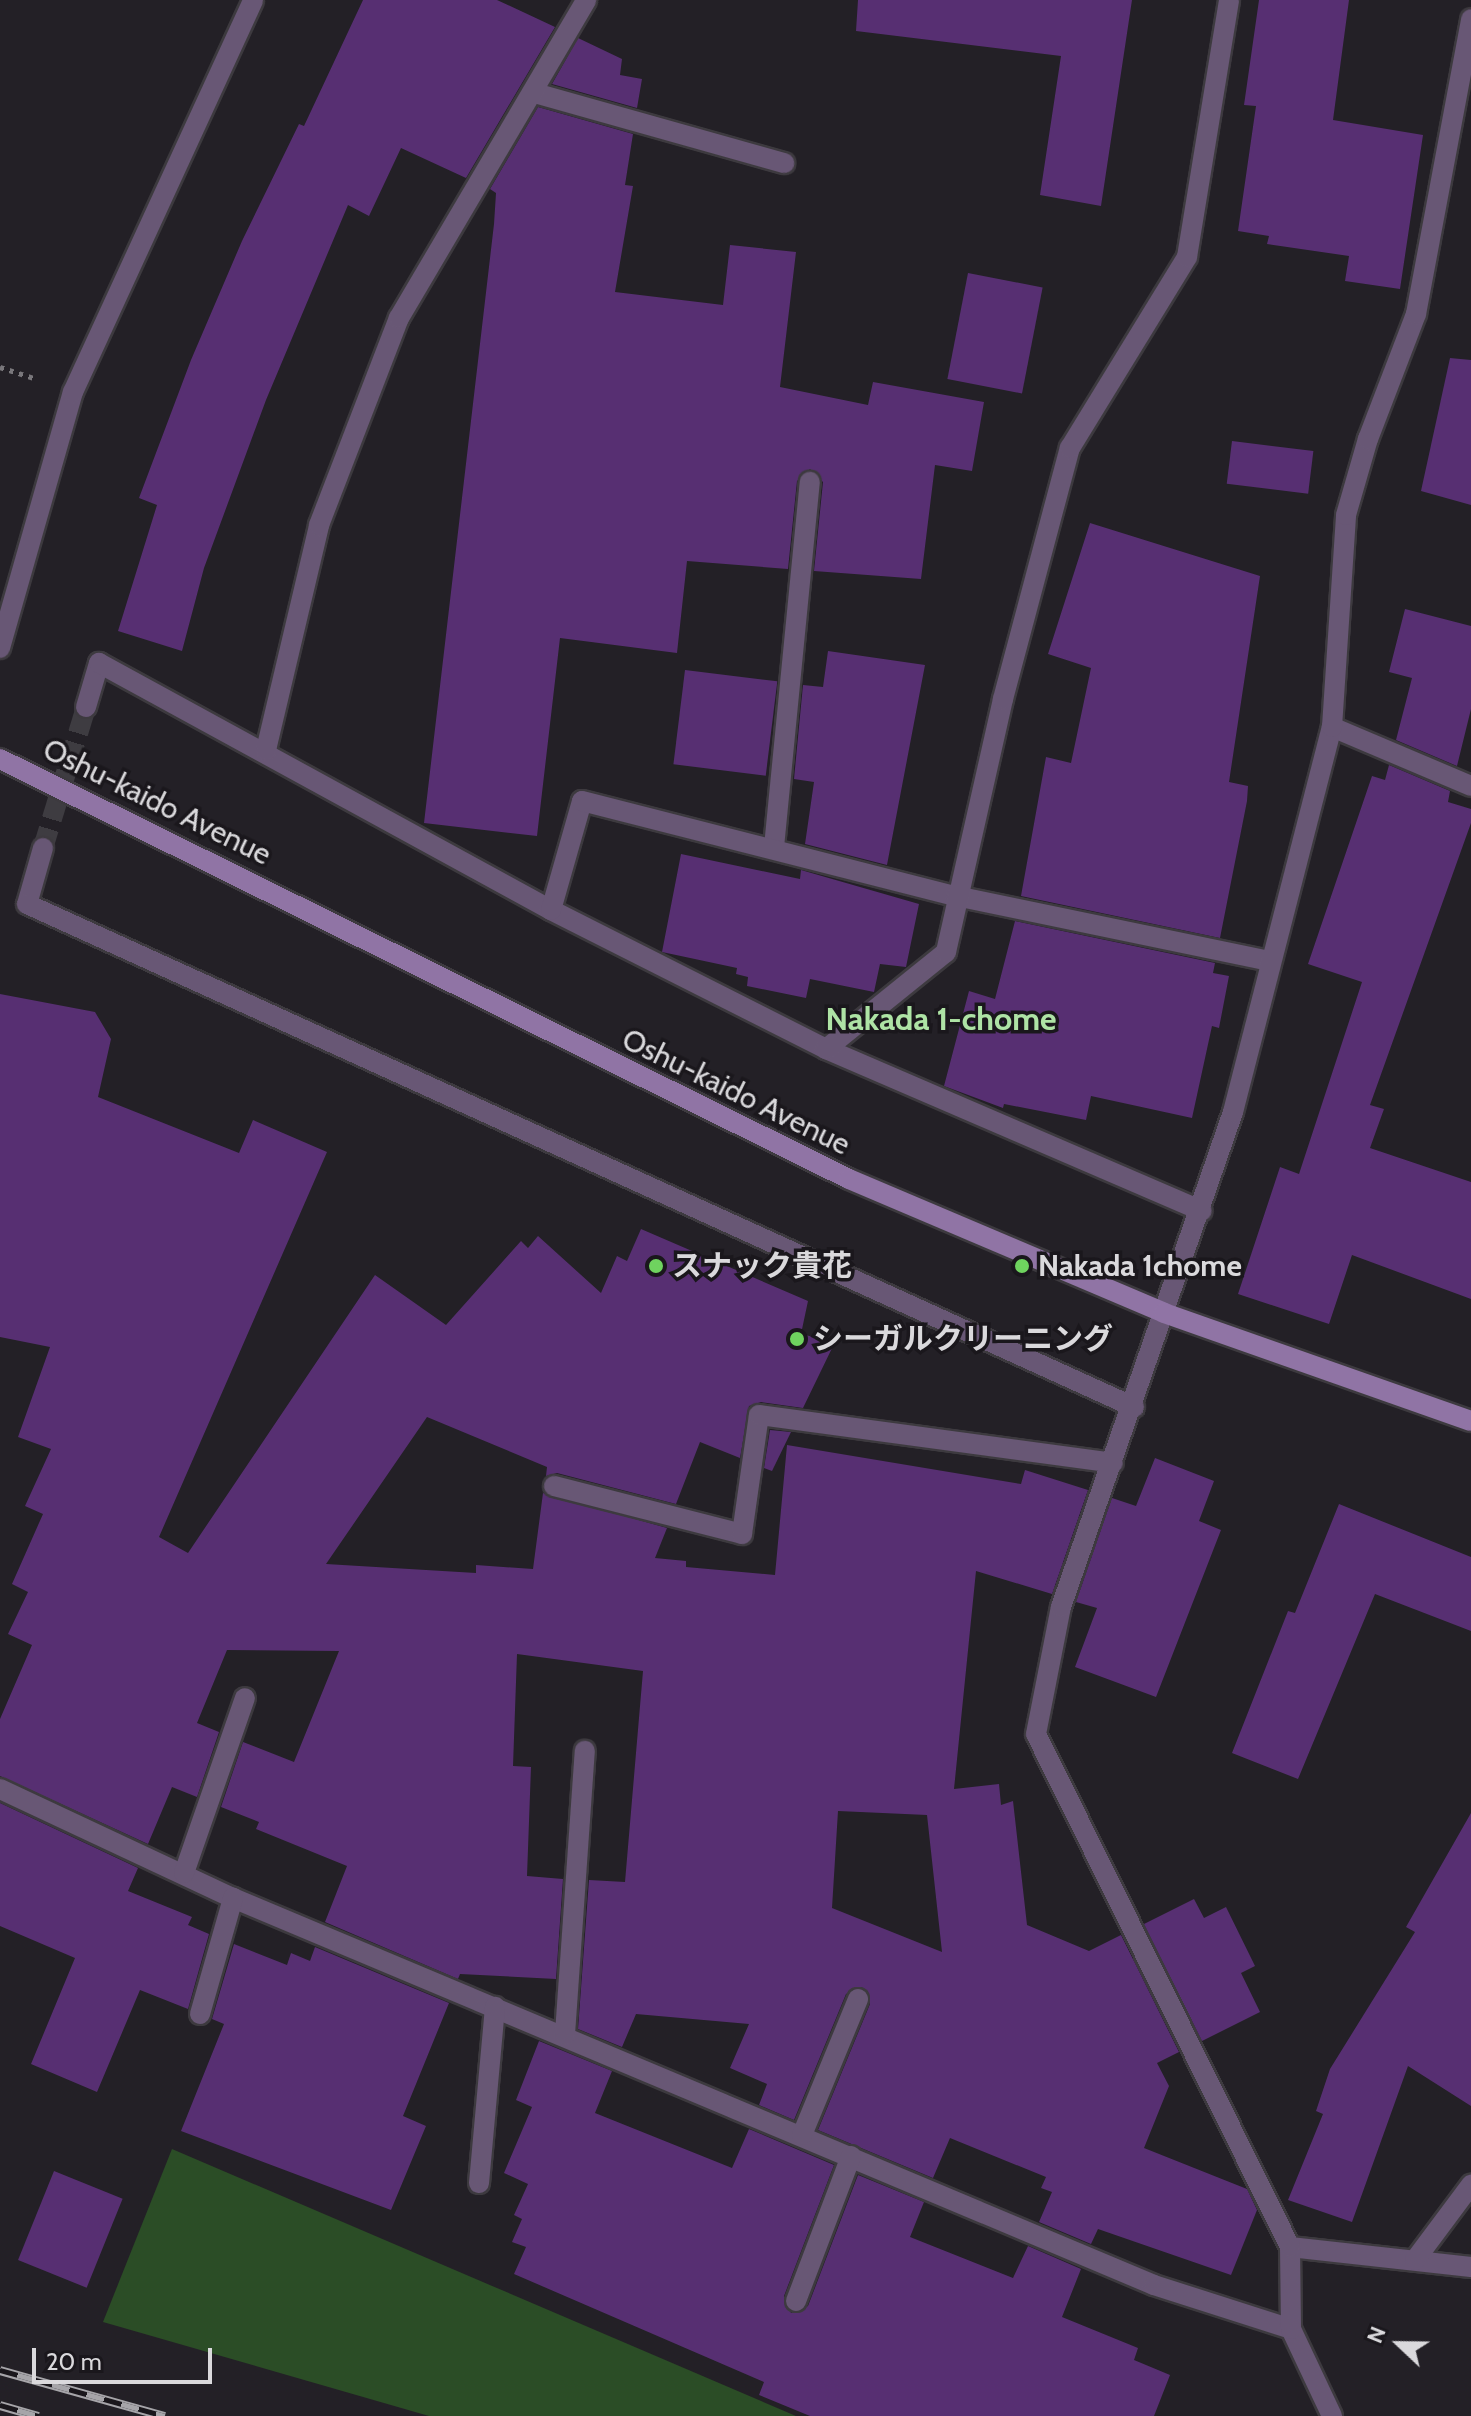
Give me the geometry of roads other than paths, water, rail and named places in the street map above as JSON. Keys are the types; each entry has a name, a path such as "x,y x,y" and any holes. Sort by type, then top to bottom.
{"main road":[{"name":"Oshu-kaido Avenue","path":"0,759 849,1179 1164,1313 1471,1421"}],"street":[{"path":"0,648 73,392 253,0"},
{"path":"266,750 319,525 399,318 535,93 586,0"},
{"path":"826,1049 946,952 956,896 1070,448 1187,257 1229,0"},
{"path":"1332,2416 1291,2329 1290,2247 1036,1734 1061,1607 1134,1407 1233,1112 1269,961 1332,727 1346,515 1368,439 1416,314 1471,19"},
{"path":"535,93 784,163"},
{"path":"774,847 810,482"},
{"path":"86,707 99,663 266,750 551,910 826,1049 1202,1211"},
{"path":"1332,727 1471,786"},
{"path":"551,910 582,801 774,847 956,896 1269,961"},
{"path":"43,848 27,904 1134,1407"},
{"path":"554,1486 742,1534 759,1415 1113,1463"},
{"path":"184,1873 245,1698"},
{"path":"565,2034 585,1751"},
{"path":"0,1789 233,1898 565,2034 1154,2285 1291,2329"},
{"path":"200,2014 233,1898"},
{"path":"802,2135 858,1999"},
{"path":"479,2183 495,2007"},
{"path":"796,2301 851,2156"},
{"path":"1415,2260 1471,2185"},
{"path":"1290,2247 1471,2267"}],"tunnel":[{"path":"43,848 86,707"}],"railway":[{"path":"0,2370 165,2416"},
{"path":"0,2405 38,2416"}],"place":[{"name":"スナック貴花","path":"656,1266"},
{"name":"Nakada 1chome","path":"1022,1266"},
{"name":"シーガルクリーニング","path":"797,1339"}],"district":[{"name":"Nakada 1-chome","path":"941,1019"}]}
